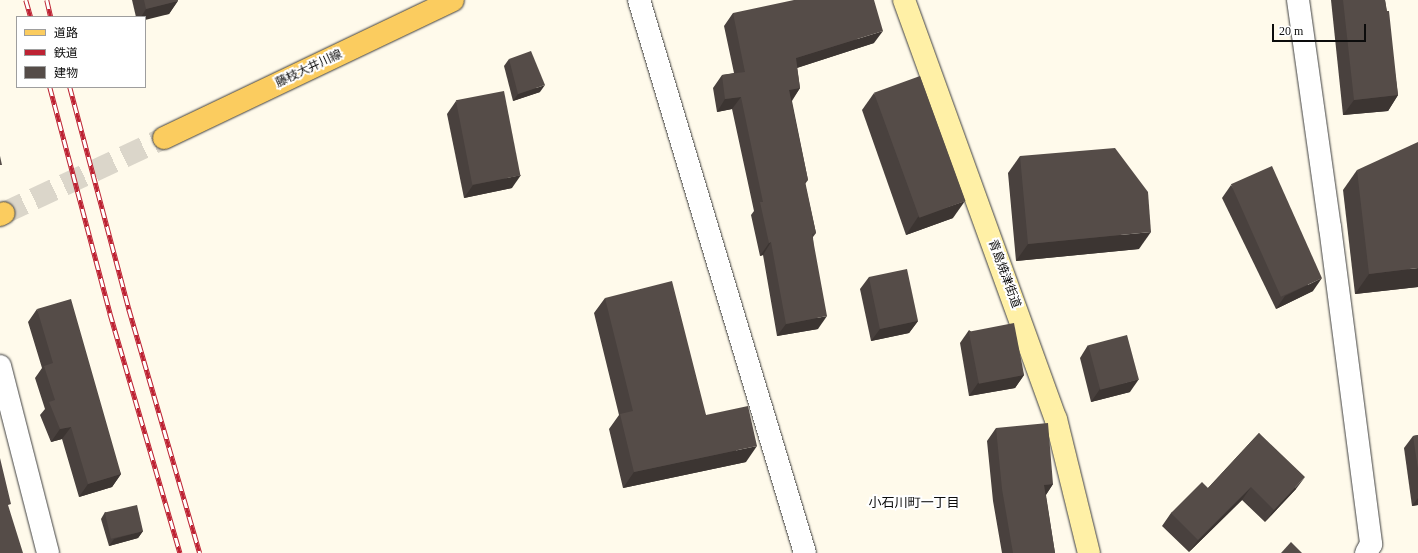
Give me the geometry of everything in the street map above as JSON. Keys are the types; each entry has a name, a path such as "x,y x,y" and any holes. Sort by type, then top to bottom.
{"main road":[{"name":"藤枝大井川線","path":"164,138 454,0"},
{"name":"青島焼津街道","path":"904,0 1056,419 1089,553"}],"street":[{"path":"639,0 805,553"},
{"path":"1298,0 1329,219 1371,544 1366,553"},
{"path":"0,366 48,553"}],"building":[{"path":"144,0 178,0 178,1 146,9"},
{"path":"794,0 874,0 883,31 796,58 800,88 789,90 808,180 805,181 816,233 812,234 827,316 786,324 771,242 769,243 760,202 763,202 741,97 725,99 722,75 745,72 733,13"},
{"path":"1343,0 1385,0 1387,11 1389,11 1398,95 1354,100"},
{"path":"531,51 545,85 518,94 509,59"},
{"path":"920,76 965,201 919,218 874,93"},
{"path":"504,91 520,175 472,185 456,100"},
{"path":"1418,142 1418,268 1369,274 1357,170"},
{"path":"1115,148 1148,192 1151,232 1028,244 1020,156"},
{"path":"1272,166 1322,278 1281,297 1231,184"},
{"path":"907,269 918,321 880,329 869,277"},
{"path":"672,281 706,415 748,406 757,446 634,472 620,414 633,411 605,298"},
{"path":"71,299 121,474 88,484 71,427 60,429 49,402 55,400 44,366 53,363 37,309"},
{"path":"1014,323 1024,375 979,384 969,332"},
{"path":"1127,335 1139,379 1100,390 1088,345"},
{"path":"1048,423 1053,484 1044,485 1055,553 1013,553 1002,489 996,428"},
{"path":"1259,433 1305,477 1274,510 1251,487 1198,540 1171,513 1202,482 1208,488"},
{"path":"1418,435 1418,469 1413,436"},
{"path":"0,458 11,504 8,505 23,553 0,553"},
{"path":"137,505 143,531 111,539 105,512"},
{"path":"1291,542 1302,553 1281,553"}],"tunnel":[{"path":"4,213 164,138"}],"railway":[{"path":"26,0 31,16"},
{"path":"47,0 51,16"},
{"path":"50,88 110,313 180,553"},
{"path":"70,88 129,309 200,553"}],"district":[{"name":"小石川町一丁目","path":"914,503"}]}
